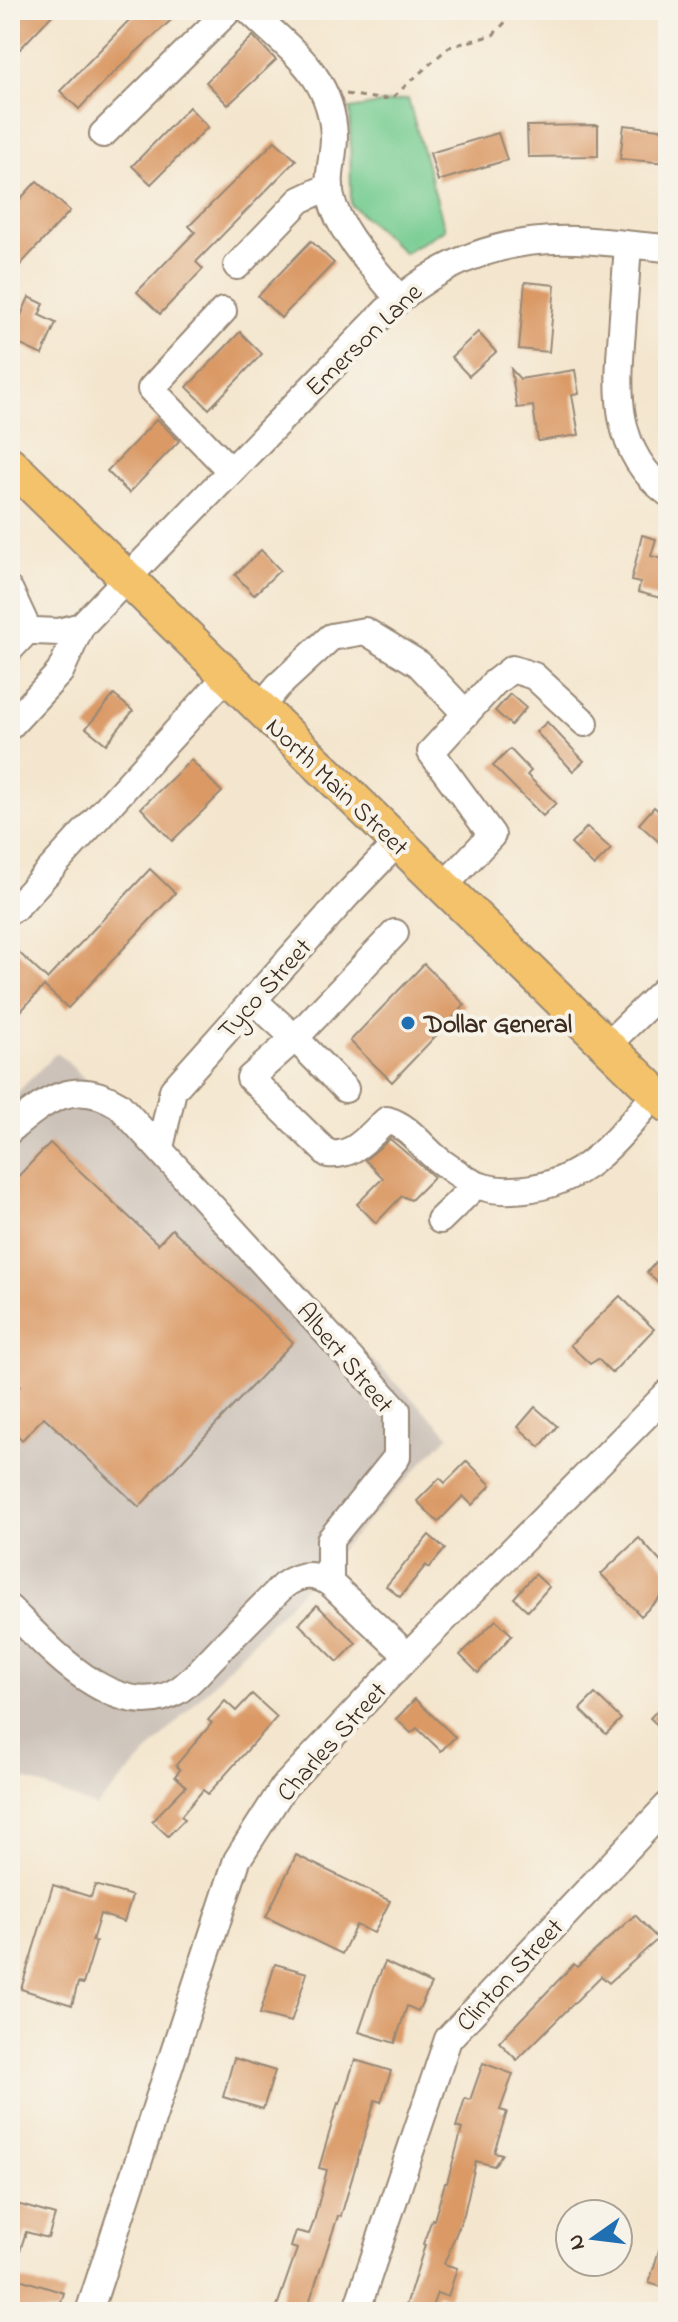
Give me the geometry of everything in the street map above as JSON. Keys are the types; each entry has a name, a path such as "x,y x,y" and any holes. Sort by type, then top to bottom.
{"main road":[{"name":"North Main Street","path":"10,464 662,1100"}],"street":[{"path":"103,134 229,10"},
{"path":"249,10 317,77 326,94 334,139 329,195 339,221 399,299"},
{"path":"237,266 300,200 330,186"},
{"name":"Emerson Lane","path":"10,726 60,672 81,626 230,470 399,299 420,282 449,265 497,248 556,240 668,248"},
{"path":"628,245 618,378 621,417 635,457 668,493"},
{"path":"223,311 151,389 230,470"},
{"path":"10,591 16,636 59,632 81,626"},
{"path":"259,709 278,686 331,637 365,631 419,664 466,714"},
{"path":"443,887 492,835 431,752 494,683 512,669 534,676 585,723"},
{"path":"10,910 226,677"},
{"name":"Tyco Street","path":"160,1148 173,1090 397,843"},
{"path":"395,933 295,1038 250,1078 328,1154 341,1156 352,1151 387,1120 400,1123 435,1157 475,1186 498,1191 534,1189 575,1176 662,1100"},
{"path":"606,1046 668,986"},
{"path":"253,1000 345,1089"},
{"name":"Albert Street","path":"10,1130 52,1100 70,1092 102,1094 119,1105 397,1410 397,1457 330,1540 330,1583"},
{"path":"440,1220 475,1186"},
{"name":"Charles Street","path":"89,2312 237,1860 283,1788 408,1656 668,1393"},
{"path":"10,1609 84,1677 120,1695 148,1700 168,1696 185,1685 287,1583 308,1575 330,1583 408,1656"},
{"name":"Clinton Street","path":"356,2312 448,2039 668,1805"}],"path":[{"path":"326,94 392,98 449,47 493,35 517,10"}],"shaded area":[{"path":"57,1052 449,1435 96,1807 10,1773 10,1100"}],"green space":[{"path":"408,99 445,229 404,253 351,205 350,109"}],"building":[{"path":"21,10 57,10 17,52 10,45 10,22"},
{"path":"139,10 182,10 79,109 60,91"},
{"path":"253,36 276,60 228,105 206,82"},
{"path":"189,107 208,127 151,184 132,166"},
{"path":"598,125 598,156 528,157 527,126"},
{"path":"624,125 668,130 668,163 620,159"},
{"path":"498,133 507,160 438,181 430,153"},
{"path":"275,141 296,160 196,262 203,269 160,314 137,292 195,232 189,226"},
{"path":"37,181 70,211 10,276 10,210"},
{"path":"311,241 334,263 281,318 258,296"},
{"path":"525,282 555,285 549,352 519,349"},
{"path":"29,297 44,304 39,315 56,323 42,355 10,340"},
{"path":"240,332 262,354 209,409 187,387"},
{"path":"478,332 496,352 469,376 451,357"},
{"path":"511,369 520,379 575,370 579,394 572,395 579,435 538,441 533,406 517,408"},
{"path":"157,419 179,441 129,493 107,471"},
{"path":"642,535 656,539 651,556 668,560 668,600 638,592 640,583 631,581"},
{"path":"261,550 280,570 254,595 235,575"},
{"path":"510,694 526,708 511,725 495,711"},
{"path":"114,695 133,711 106,744 86,728"},
{"path":"547,722 584,761 573,771 536,732"},
{"path":"510,749 531,771 527,775 556,803 543,816 493,766"},
{"path":"191,760 222,792 172,841 141,808"},
{"path":"654,807 668,819 668,850 639,824"},
{"path":"587,827 611,849 594,866 571,844"},
{"path":"150,869 175,893 68,1008 44,986 10,1023 10,944 47,979"},
{"name":"Dollar General","path":"424,964 465,1005 392,1082 350,1041"},
{"path":"390,1139 434,1177 411,1200 402,1196 376,1223 357,1204 383,1178 365,1160"},
{"path":"50,1143 158,1244 172,1229 293,1342 139,1507 44,1417 22,1440 10,1428 10,1397 20,1386 10,1377 10,1340 18,1331 10,1323 10,1185"},
{"path":"668,1249 668,1291 647,1272"},
{"path":"620,1296 654,1329 612,1373 598,1359 590,1364 570,1345"},
{"path":"535,1407 557,1426 540,1447 518,1427"},
{"path":"467,1461 491,1485 472,1505 463,1496 438,1522 417,1501 440,1478 445,1483"},
{"path":"429,1535 445,1549 429,1568 426,1565 400,1597 386,1586"},
{"path":"639,1538 668,1570 668,1590 641,1616 601,1574"},
{"path":"535,1574 549,1587 528,1611 514,1598"},
{"path":"317,1605 356,1643 338,1662 299,1624"},
{"path":"496,1620 512,1635 478,1673 460,1655"},
{"path":"252,1694 277,1717 208,1794 203,1790 181,1816 185,1819 168,1836 152,1821 186,1786 175,1776 180,1770 176,1765 212,1723 208,1720 225,1701 236,1711"},
{"path":"595,1694 621,1719 606,1734 580,1709"},
{"path":"415,1699 455,1737 441,1751 417,1728 411,1733 396,1719"},
{"path":"668,1699 668,1735 650,1718"},
{"path":"296,1855 390,1901 374,1933 356,1925 342,1954 266,1917"},
{"path":"53,1885 91,1897 95,1885 132,1896 124,1922 100,1914 92,1941 96,1942 83,1984 78,1983 72,2005 21,1989"},
{"path":"635,1915 658,1939 609,1983 601,1976 517,2060 499,2042 574,1964 577,1967"},
{"path":"385,1962 431,1984 418,2011 407,2006 395,2043 359,2032"},
{"path":"275,1964 307,1973 291,2022 260,2014"},
{"path":"234,2058 275,2071 263,2109 223,2097"},
{"path":"355,2060 391,2071 381,2102 375,2100 341,2216 338,2216 306,2312 275,2312 297,2249 291,2247 296,2231 309,2234 314,2221 327,2170 319,2168 338,2103"},
{"path":"483,2063 513,2074 500,2110 507,2112 494,2152 502,2154 494,2166 476,2161 464,2214 444,2264 457,2268 448,2297 437,2293 430,2312 404,2312 423,2244 447,2183 462,2129 456,2127 465,2098 470,2100"},
{"path":"10,2202 55,2215 48,2238 26,2232 13,2272 10,2272"},
{"path":"664,2234 668,2234 668,2289 649,2283"},
{"path":"10,2276 64,2293 58,2312 10,2312"}],"place":[{"name":"Dollar General","path":"408,1023"}]}
